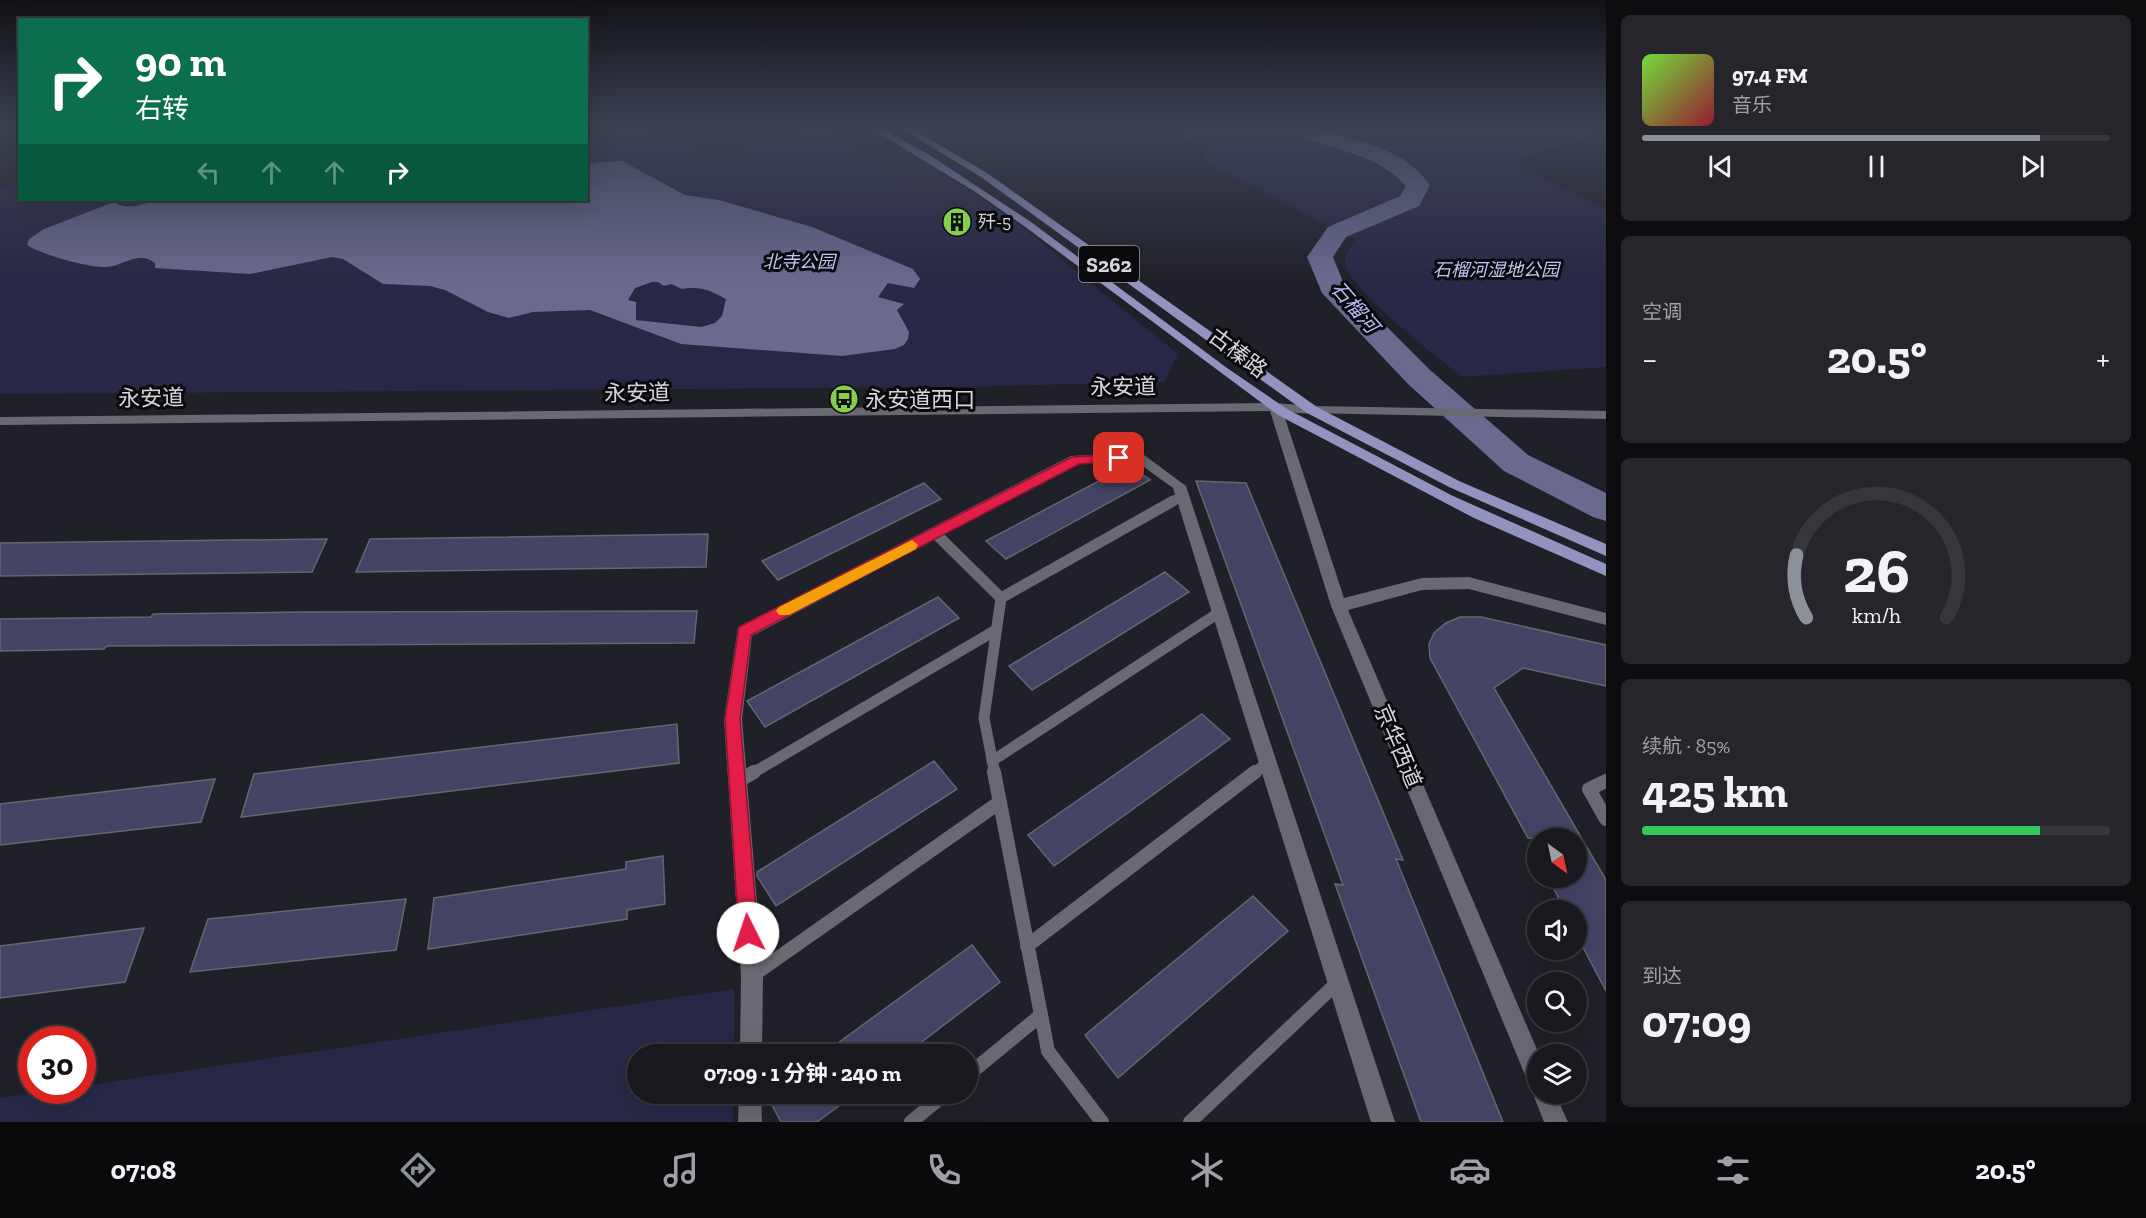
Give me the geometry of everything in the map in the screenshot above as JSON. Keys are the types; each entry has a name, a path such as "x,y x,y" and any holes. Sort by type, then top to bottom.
{"main road":[{"name":"古榛路","path":"961,178 1031,223 1275,407 1431,492 1544,545 1606,570"},
{"name":"古榛路","path":"989,178 1312,410 1454,484 1606,550"},
{"name":"永安道","path":"0,421 1275,407 1386,412 1606,415"},
{"name":"京华西道","path":"1275,407 1339,606 1527,1053"},
{"path":"751,1044 752,976 732,719 744,632 1076,459 1140,458 1179,486 1183,495 1383,1122"},
{"path":"1339,606 1422,584 1469,583 1606,619"},
{"path":"750,1104 750,1122"},
{"path":"1548,1104 1556,1122"}],"lane":[{"path":"1001,598 1183,495"},
{"path":"935,533 1001,598"},
{"path":"1001,598 984,718 1048,1052 1102,1122"},
{"path":"992,761 1220,612"},
{"path":"737,782 996,630"},
{"path":"1028,946 1268,762"},
{"path":"1606,781 1589,789 1606,819"},
{"path":"752,976 1000,802"},
{"path":"1190,1122 1338,982"},
{"path":"978,1067 1041,1015"},
{"path":"911,1122 933,1104"}],"shaded area":[{"path":"905,178 951,178 958,183 927,193"}],"green space":[{"name":"北寺公园","path":"588,178 905,178 927,193 958,183 1012,219 1178,354 1164,382 959,387 0,394 0,188 18,179 18,201 588,201"},
{"name":"石榴河湿地公园","path":"1235,178 1542,178 1606,210 1606,367 1462,377 1396,323 1350,276 1345,257 1356,240"},
{"path":"734,989 734,1044 627,1044 627,1104 733,1104 733,1122 0,1122 0,1098 18,1096 18,1104 96,1104 96,1084"}],"water":[{"path":"588,178 654,178 685,195 719,200 812,227 913,269 920,279 914,288 888,283 878,297 904,304 897,310 909,332 904,345 895,349 842,356 681,344 590,310 533,312 509,318 488,312 445,290 430,286 383,284 343,259 332,257 250,274 155,268 155,263 142,258 111,267 97,266 76,263 27,245 29,239 44,229 114,202 123,206 151,201 588,201","holes":["652,282 658,282 664,286 671,284 682,289 705,289 715,293 726,299 722,316 715,323 701,327 636,320 636,302 628,300 635,288"]}],"building":[{"path":"1129,465 1150,480 1006,559 986,541"},
{"path":"1196,481 1246,483 1403,860 1396,859 1503,1122 1421,1122 1335,884 1343,885"},
{"path":"924,483 941,499 778,580 762,561"},
{"path":"708,534 706,567 356,572 370,539"},
{"path":"327,539 312,572 0,576 0,543"},
{"path":"1165,572 1189,592 1032,690 1009,666"},
{"path":"938,597 959,618 765,727 747,701"},
{"path":"697,611 694,643 107,646 104,649 0,651 0,619 304,612"},
{"path":"1460,617 1481,617 1606,645 1606,686 1523,668 1494,688 1576,828 1527,828 1527,836 1430,658 1429,644 1434,633 1446,623"},
{"path":"1202,714 1230,739 1054,866 1028,835"},
{"path":"677,724 679,763 241,817 254,774"},
{"path":"934,761 957,789 776,906 757,876 757,872"},
{"path":"215,779 201,822 0,845 0,804"},
{"path":"1587,847 1606,880 1606,991 1587,955 1587,900 1560,900 1553,888 1587,888"},
{"path":"663,856 665,904 627,910 627,919 428,949 434,898 626,869 626,862"},
{"path":"1253,896 1288,931 1118,1078 1085,1035"},
{"path":"406,899 396,950 190,972 208,919"},
{"path":"144,928 125,982 0,998 0,946"},
{"path":"972,945 1000,982 919,1044 837,1044"},
{"path":"771,1104 841,1104 817,1122 781,1122"}],"waterway":[{"name":"石榴河","path":"1412,178 1418,185 1410,201 1337,232 1320,257 1332,287 1419,377 1516,463 1606,508"}],"slow traffic":[{"path":"784,611 912,545"}],"place":[{"name":"歼-5","path":"957,222"},
{"name":"永安道西口","path":"844,399"}],"route":[{"path":"748,933 732,719 744,632 1076,459 1119,458"}]}
